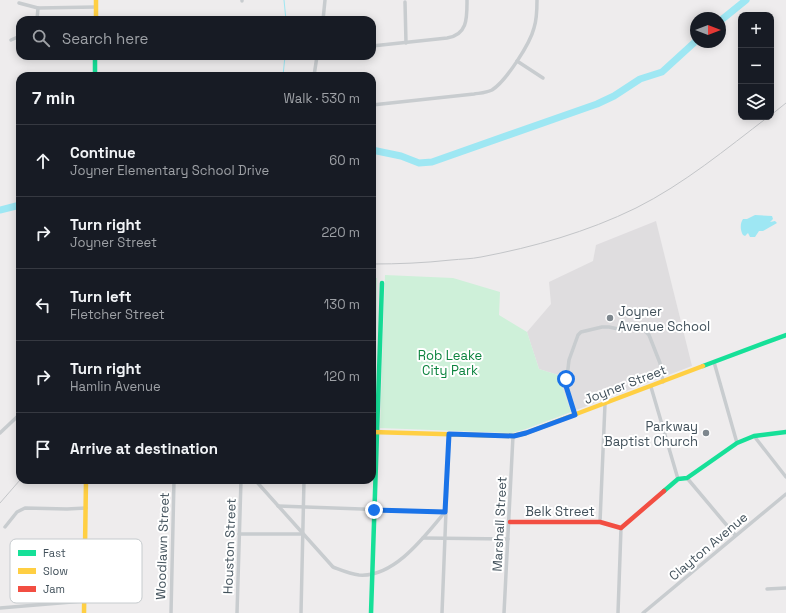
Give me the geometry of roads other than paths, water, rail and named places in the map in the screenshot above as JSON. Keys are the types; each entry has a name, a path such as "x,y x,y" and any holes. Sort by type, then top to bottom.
{"street":[{"path":"96,0 96,16"},
{"path":"323,16 325,0"},
{"path":"376,46 447,38 459,34 464,28 467,20 467,0"},
{"path":"376,104 485,92 493,89 502,82 531,38 536,19 537,0"},
{"path":"405,2 406,43"},
{"path":"19,3 38,8 96,7"},
{"path":"37,16 38,8"},
{"path":"11,40 16,38"},
{"path":"95,60 95,72"},
{"path":"315,72 316,60"},
{"path":"517,61 543,78"},
{"path":"376,395 382,283"},
{"path":"575,415 566,386 569,360 578,335 581,332 602,327 623,330 641,327 649,334 660,363 663,382"},
{"name":"Joyner Street","path":"376,432 514,436 526,433 651,387 786,335"},
{"path":"714,362 737,443"},
{"path":"651,387 678,479"},
{"path":"600,522 605,404"},
{"path":"0,433 16,418"},
{"path":"618,613 622,528 678,479 687,478 737,443 754,436 786,432"},
{"path":"442,613 449,434"},
{"name":"Marshall Street","path":"504,613 514,436"},
{"path":"754,436 786,477"},
{"path":"687,478 735,535"},
{"path":"85,539 86,484"},
{"name":"Woodlawn Street","path":"171,613 174,484"},
{"name":"Houston Street","path":"237,613 241,484"},
{"path":"259,484 333,567 360,575 373,574 400,561 423,538 445,512"},
{"path":"301,613 304,484"},
{"path":"372,613 374,484"},
{"name":"Clayton Avenue","path":"642,613 786,494"},
{"path":"278,506 445,512"},
{"path":"5,527 18,512 25,508 86,508"},
{"name":"Belk Street","path":"510,522 600,522 622,528"},
{"path":"239,534 303,534"},
{"path":"423,538 508,539"},
{"path":"767,589 786,588"},
{"path":"0,608 60,603"}],"water":[{"path":"755,215 772,216 773,219 770,222 775,221 777,223 763,231 759,231 755,237 750,237 748,233 745,236 743,235 741,225 743,219 747,219"}],"waterway":[{"path":"284,0 286,16"},
{"path":"726,16 746,0"},
{"path":"376,151 401,156 419,163 432,162 597,104 614,96 640,79 662,72 690,46"},
{"path":"283,72 285,60"},
{"path":"0,210 16,206"}],"railway":[{"path":"774,113 786,103"},
{"path":"376,264 421,263 477,258 560,238 599,224 654,199 704,166 764,120"},
{"path":"0,503 17,484"}],"place":[{"name":"Joyner Avenue School","path":"610,318"},
{"name":"Parkway Baptist Church","path":"706,433"}],"park label":[{"name":"Rob Leake City Park","path":"450,362"}]}
